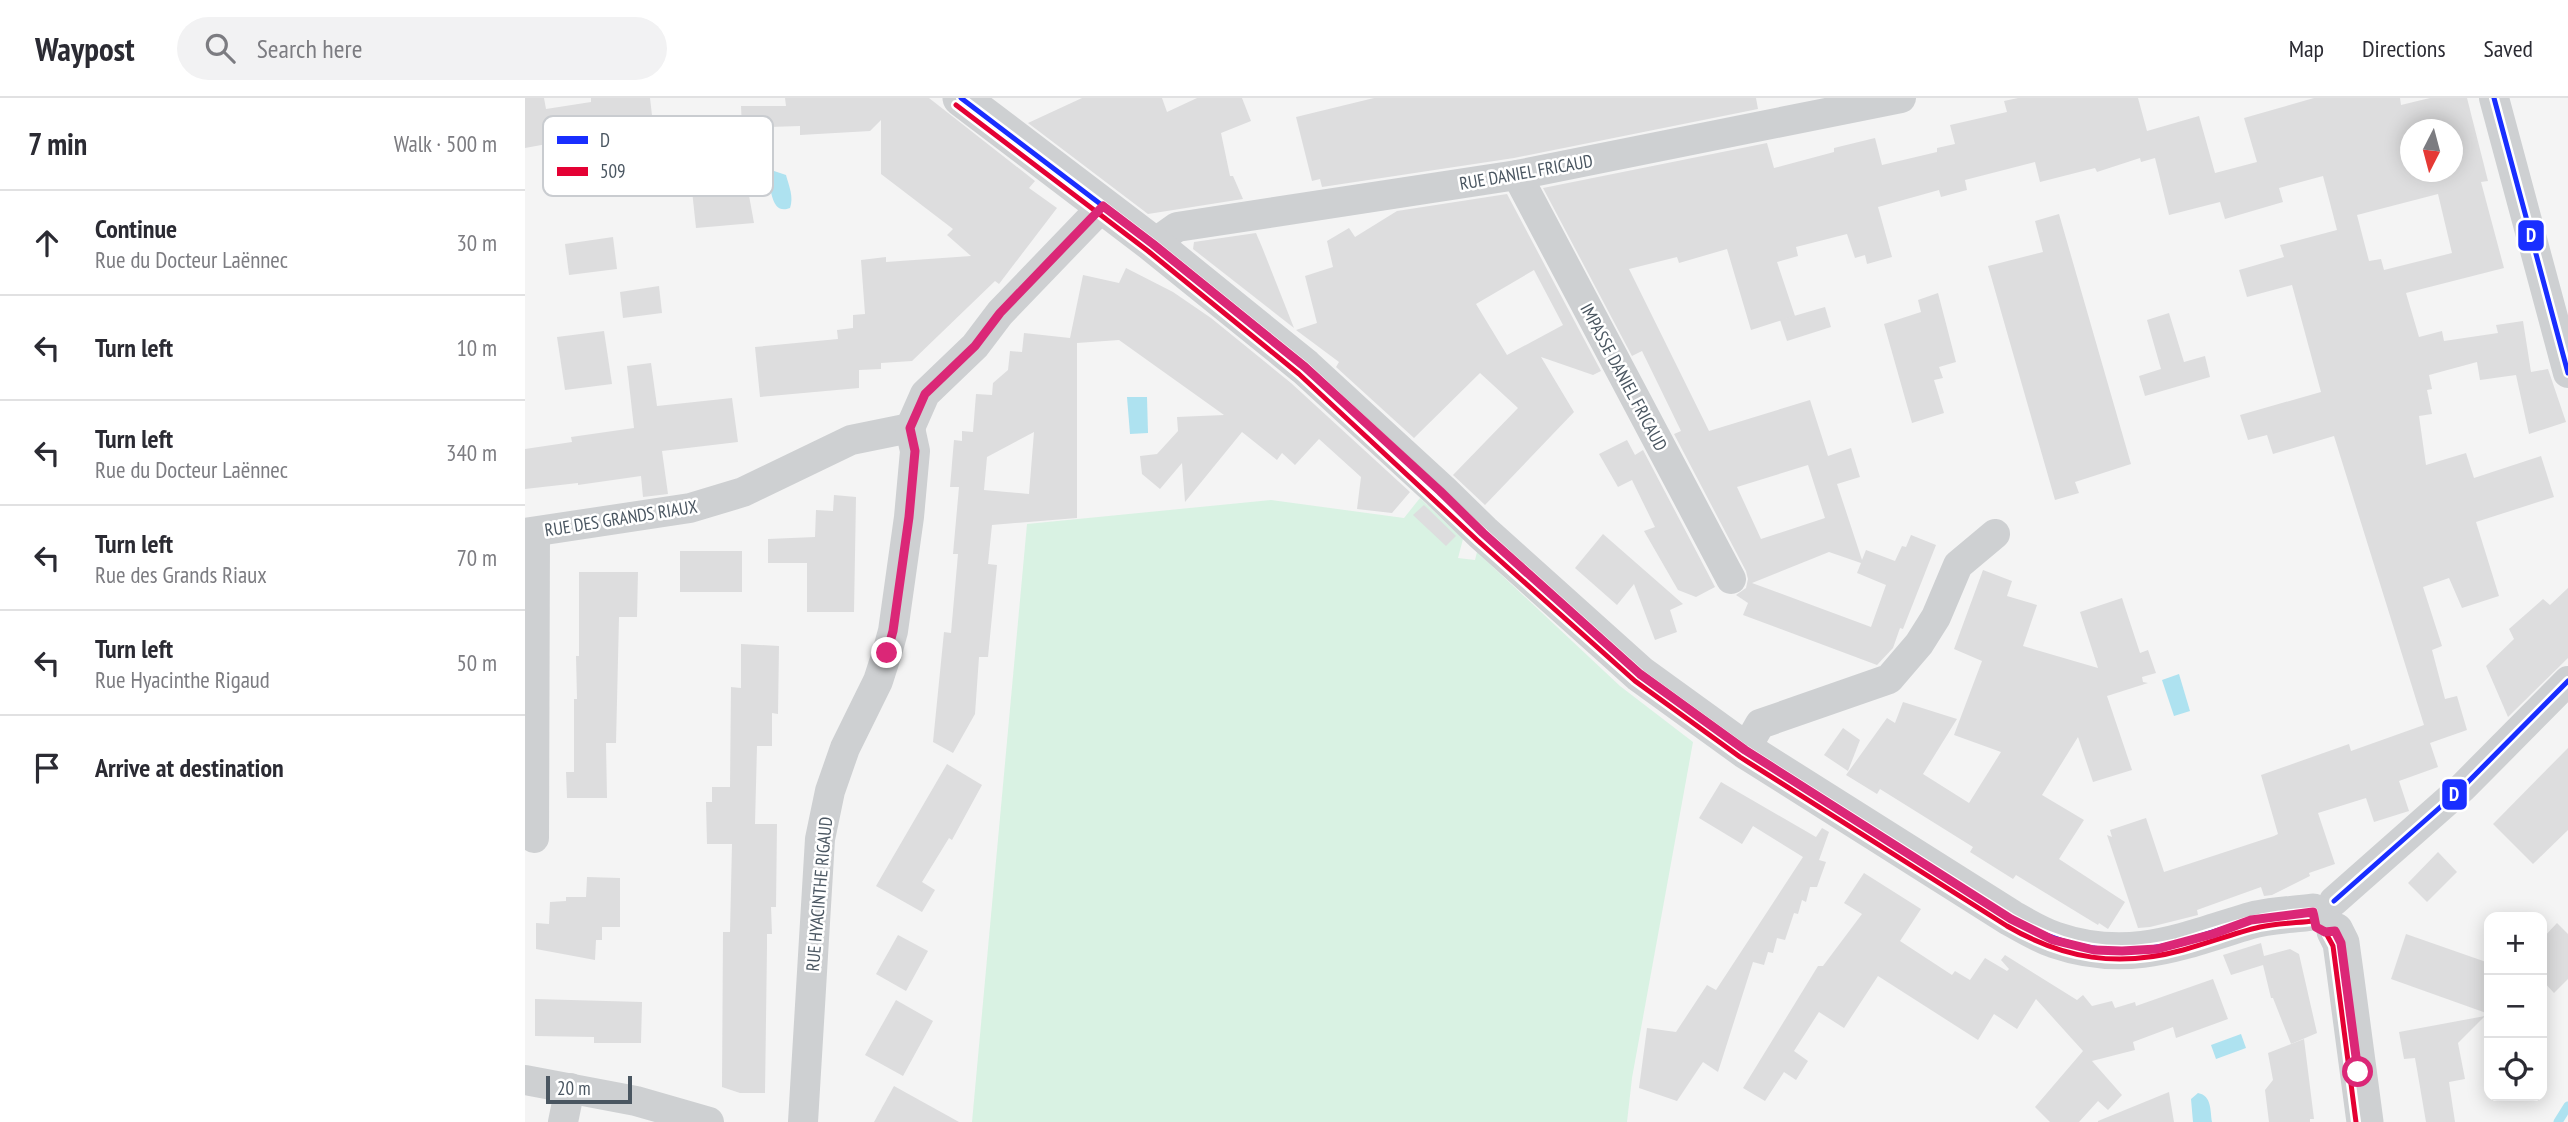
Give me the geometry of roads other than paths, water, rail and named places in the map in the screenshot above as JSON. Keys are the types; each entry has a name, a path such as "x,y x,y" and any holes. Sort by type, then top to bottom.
{"street":[{"path":"961,98 1153,244 1305,367 1483,533 1640,674 1745,750 2011,919 2053,940 2094,950 2157,949 2213,934 2251,920 2327,914 2463,787 2568,681"},
{"name":"RUE DANIEL FRICAUD","path":"1153,244 1177,228 1517,175 1901,98"},
{"path":"2494,98 2568,373"},
{"name":"IMPASSE DANIEL FRICAUD","path":"1517,175 1731,579"},
{"path":"910,428 925,394 975,346 1000,313 1103,206"},
{"name":"RUE DES GRANDS RIAUX","path":"530,533 690,508 743,492 851,440 910,428"},
{"name":"RUE HYACINTHE RIGAUD","path":"803,1122 820,839 830,792 845,748 879,681 893,631 915,451 910,428"},
{"path":"530,533 534,838"},
{"path":"1745,750 1760,724 1889,679 1919,644 1936,617 1958,565 1995,534"},
{"path":"2327,914 2341,943 2365,1122"},
{"path":"525,1080 636,1101 709,1122"},
{"path":"563,1122 570,1088"}],"water":[{"path":"773,172 786,175 791,196 790,208 780,208 774,201"},
{"path":"1127,397 1147,397 1148,433 1130,434"},
{"path":"2179,674 2190,711 2174,716 2162,680"},
{"path":"2241,1034 2246,1048 2216,1059 2211,1045"},
{"path":"2198,1093 2208,1100 2212,1122 2193,1122 2191,1099"}],"waterway":[{"path":"2558,1122 2568,1106"}]}
